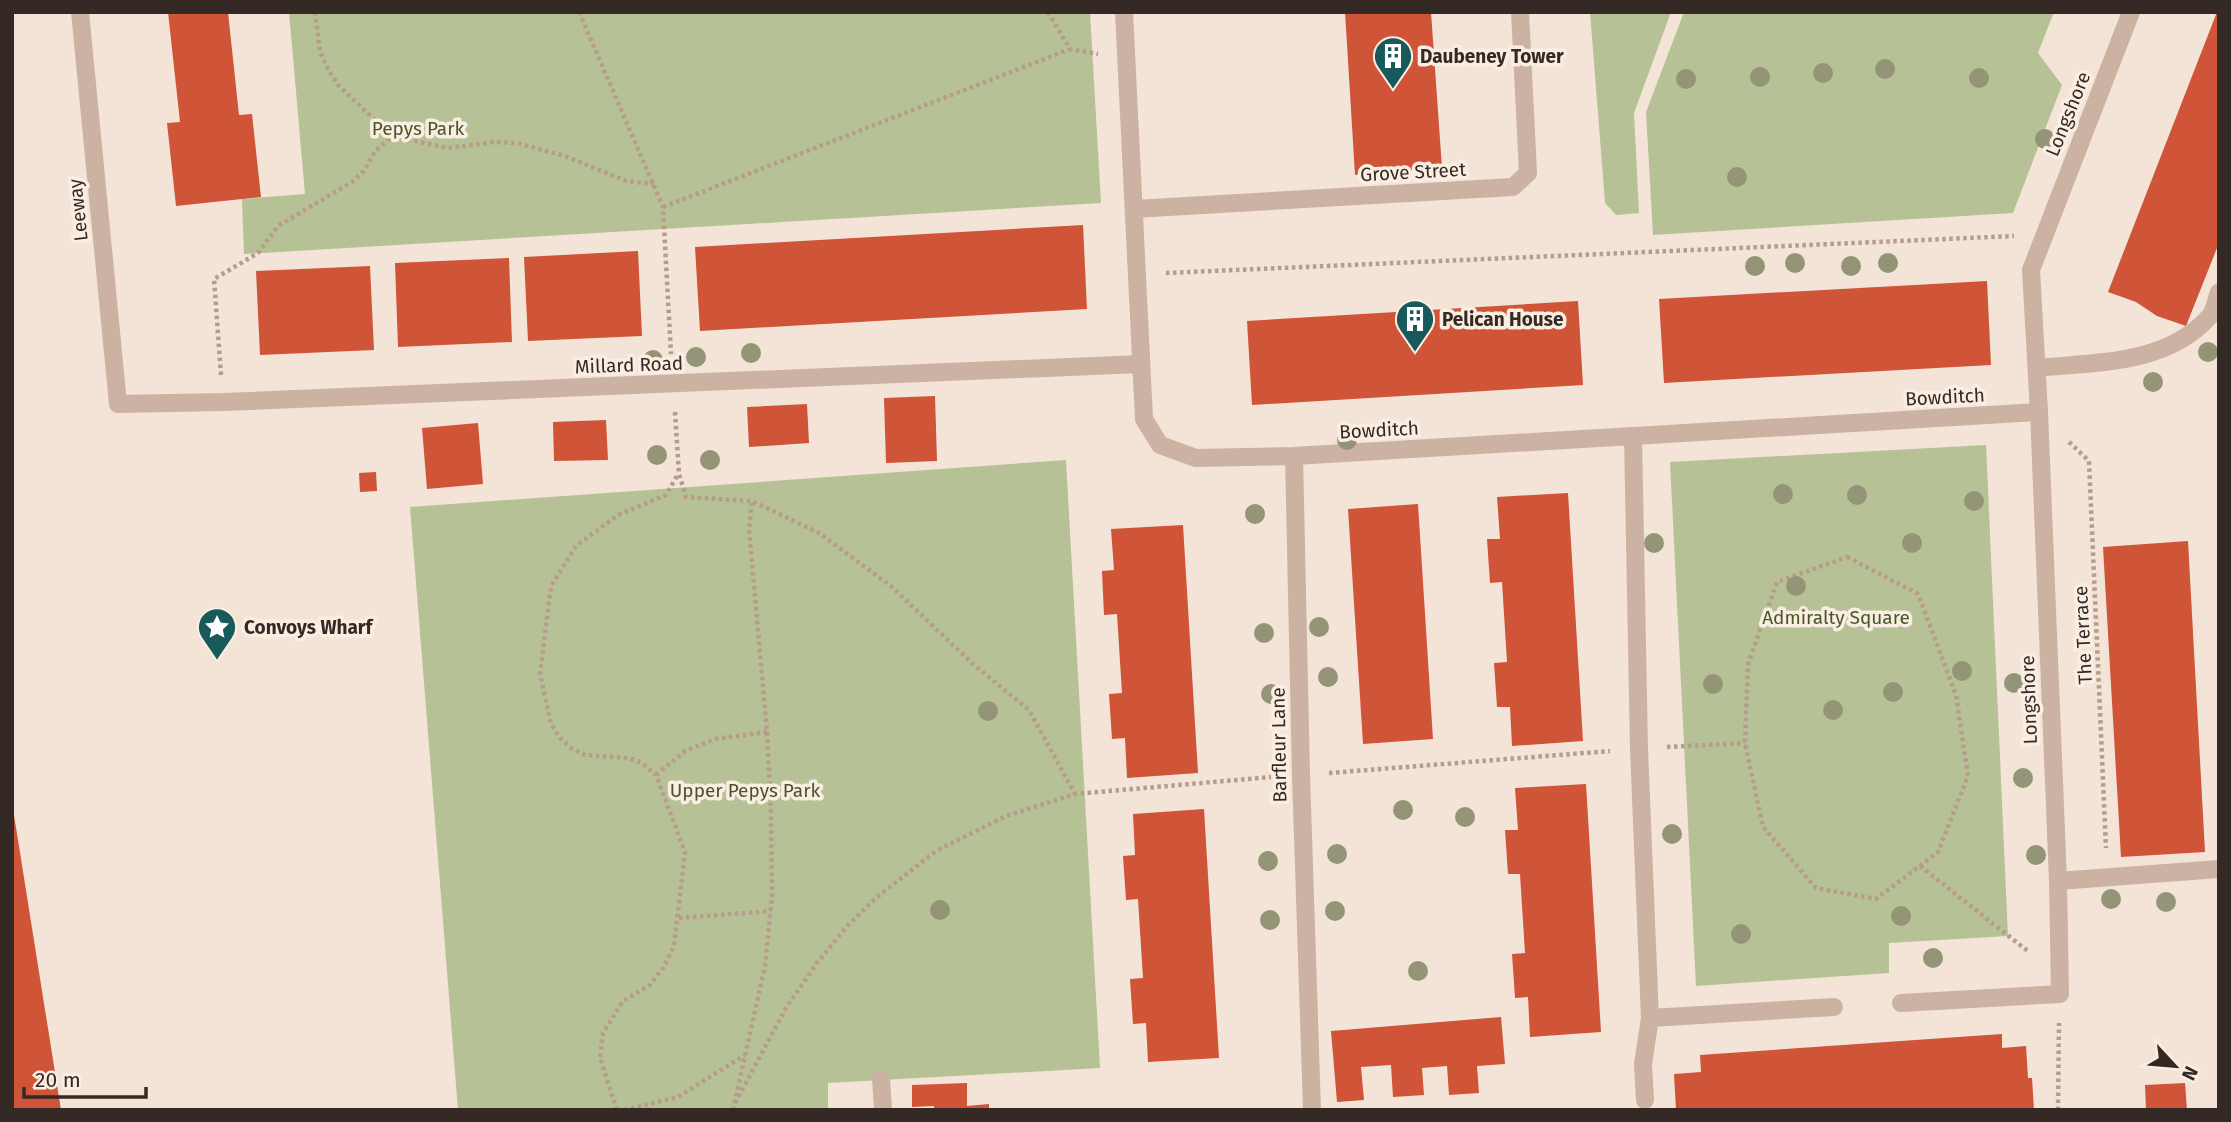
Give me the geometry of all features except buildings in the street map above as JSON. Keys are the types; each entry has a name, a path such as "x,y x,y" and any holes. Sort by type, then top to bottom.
{"street":[{"name":"Leeway","path":"80,12 118,404"},
{"name":"Bowditch","path":"1124,12 1144,419 1160,445 1196,458 1294,456 2039,412"},
{"name":"Grove Street","path":"1134,209 1513,187 1528,173 1520,12"},
{"name":"Longshore","path":"2060,985 2039,412 2031,270 2130,12"},
{"path":"2037,368 2141,357 2183,339 2193,331 2211,315 2219,292"},
{"name":"Millard Road","path":"118,404 673,385 1141,364"},
{"path":"1633,436 1639,749 1650,1017 1643,1064 1645,1100"},
{"name":"Barfleur Lane","path":"1294,456 1312,1110"},
{"path":"2058,881 2219,869"},
{"path":"1901,1003 2060,985"},
{"path":"1650,1017 1834,1007"},
{"path":"881,1079 883,1110"}],"path":[{"path":"315,12 320,52 328,69 338,85 392,136 447,148 494,142 517,143 565,156 626,181 655,184"},
{"path":"579,12 663,207 673,385"},
{"path":"1048,12 1070,49"},
{"path":"663,207 1070,49 1126,59"},
{"path":"223,402 214,279 258,253 278,226 352,182 363,171 375,151 392,136"},
{"path":"1137,274 1254,271 2043,234"},
{"name":"The Terrace","path":"2039,412 2089,461 2108,878"},
{"path":"677,427 679,474 686,498 752,501 819,533 891,587 974,665 1029,710 1075,794"},
{"path":"617,1110 600,1058 603,1033 623,1001 650,985 663,968 674,946 685,852 656,775 642,763 629,758 585,755 571,748 560,738 551,723 540,674 551,586 576,546 618,515 666,495 679,474"},
{"path":"733,1110 765,966 771,911 772,835 767,732 749,529 752,501"},
{"path":"1847,557 1918,594 1956,695 1968,776 1938,852 1876,899 1816,888 1763,827 1745,743 1748,664 1776,582 1847,557"},
{"path":"656,775 685,751 715,739 767,732"},
{"path":"735,1103 781,1016 802,983 847,926 876,898 936,851 1006,816 1075,794 1745,743"},
{"path":"1920,866 2060,985 2058,1110"},
{"path":"679,918 771,911"},
{"path":"624,1110 678,1097 746,1054"}],"green space":[{"name":"Pepys Park","path":"289,12 1090,12 1101,203 244,254 242,199 305,194"},
{"path":"1590,12 1671,12 1634,113 1639,213 1616,215 1605,203"},
{"path":"1684,12 2054,12 2038,53 2062,85 2013,213 1653,235 1646,112"},
{"name":"Admiralty Square","path":"1986,445 2008,936 1889,943 1889,973 1696,986 1670,462"},
{"name":"Upper Pepys Park","path":"1066,460 1100,1068 828,1083 828,1110 458,1110 410,507"}],"place":[{"name":"Daubeney Tower","path":"1393,90"},
{"name":"Pelican House","path":"1415,353"},
{"name":"Convoys Wharf","path":"217,661"}]}
